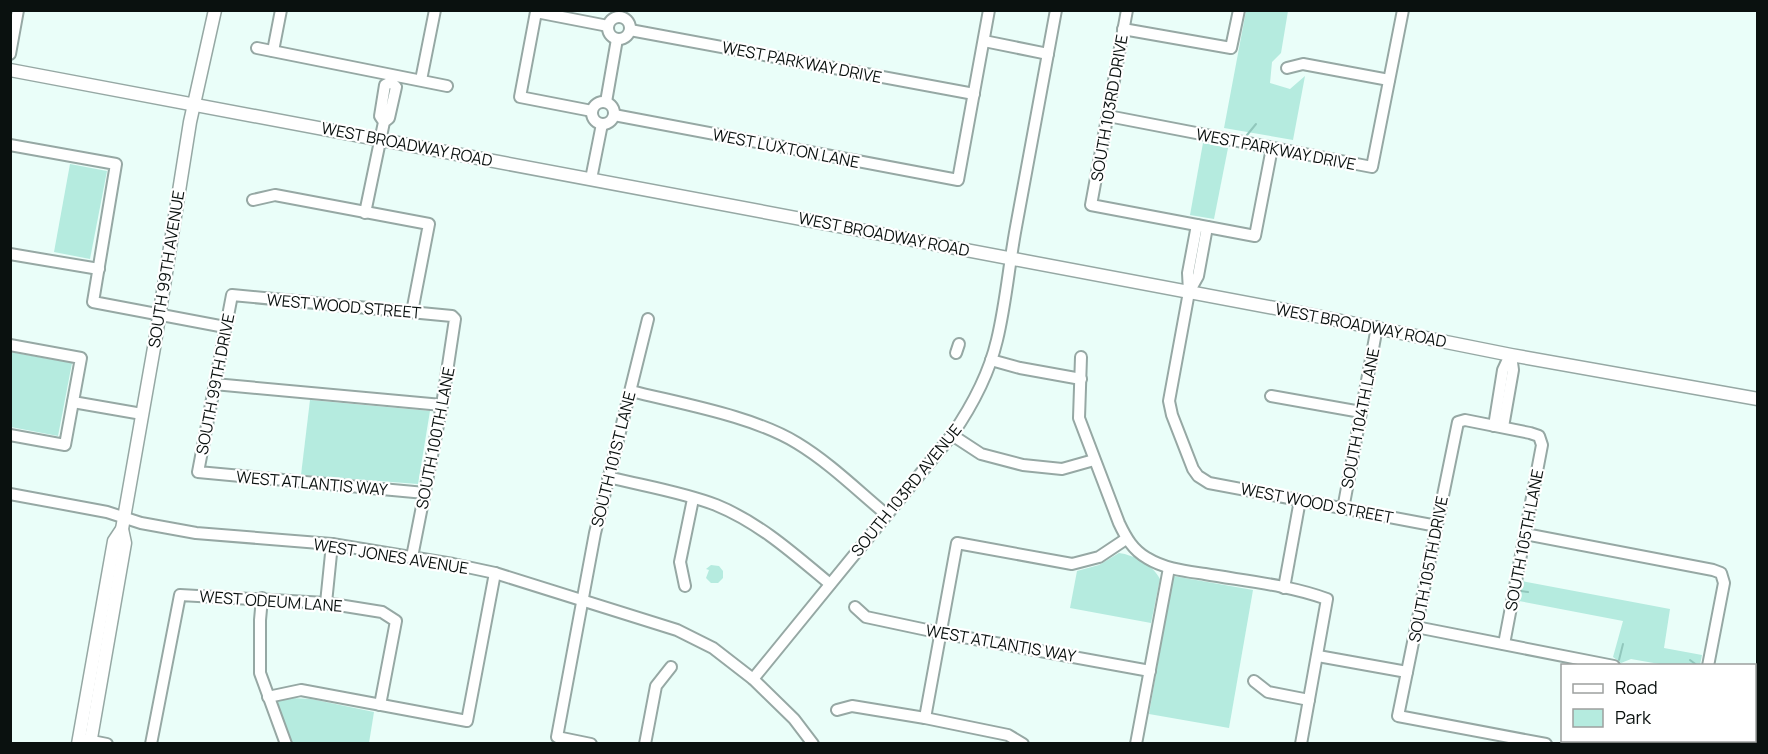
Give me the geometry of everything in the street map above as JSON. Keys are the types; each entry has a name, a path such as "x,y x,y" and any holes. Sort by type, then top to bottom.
{"main road":[{"name":"SOUTH 99TH AVENUE","path":"84,742 125,543 123,524 174,215 194,105 215,10"},
{"name":"WEST BROADWAY ROAD","path":"10,70 1377,327 1511,355 1758,399"}],"street":[{"path":"10,54 18,10"},
{"path":"273,51 282,10"},
{"path":"421,80 435,10"},
{"path":"974,94 989,10"},
{"name":"SOUTH 103RD AVENUE","path":"753,679 952,435 974,400 991,360 1001,319 1056,10"},
{"name":"SOUTH 103RD DRIVE","path":"1127,10 1091,205 1202,226"},
{"path":"1124,29 1231,48 1239,10"},
{"path":"1287,68 1303,64 1389,80 1403,10"},
{"path":"592,111 520,97 536,12 608,26"},
{"path":"621,14 628,20 630,30 624,38 617,39 609,33 608,26 611,19 621,14"},
{"name":"WEST PARKWAY DRIVE","path":"630,30 974,94"},
{"path":"606,102 617,39"},
{"path":"984,41 1048,54"},
{"path":"257,48 392,79 421,80 447,86"},
{"path":"365,213 384,122 389,118 396,87 392,79"},
{"name":"WEST PARKWAY DRIVE","path":"1108,116 1372,167 1389,80"},
{"name":"WEST LUXTON LANE","path":"614,115 958,180 974,94"},
{"path":"602,124 594,118 592,111 596,105 606,102"},
{"path":"602,124 610,122 614,115 613,107 606,102"},
{"path":"591,179 602,124"},
{"path":"10,145 116,164 93,302 225,327"},
{"path":"1189,292 1188,273 1202,226 1255,236 1272,148"},
{"path":"253,201 276,195 429,224 412,312"},
{"path":"10,254 99,269"},
{"name":"WEST WOOD STREET","path":"1189,292 1169,401 1172,415 1193,469 1198,476 1209,483 1437,526"},
{"name":"WEST WOOD STREET","path":"232,295 452,316 455,319"},
{"name":"SOUTH 99TH DRIVE","path":"198,472 232,295"},
{"name":"SOUTH 100TH LANE","path":"412,557 442,405 455,319"},
{"name":"SOUTH 101ST LANE","path":"591,744 557,737 581,600 608,477 648,319"},
{"name":"SOUTH 104TH LANE","path":"1343,509 1377,327"},
{"path":"10,345 81,358 65,445 10,435"},
{"path":"1498,427 1503,370 1511,355"},
{"path":"1081,357 1078,418 1126,539 1146,558 1169,568 1284,588 1327,598 1301,744"},
{"path":"991,360 1020,368 1081,379"},
{"path":"214,384 442,405"},
{"path":"631,391 766,427 814,454 887,515"},
{"path":"1271,396 1360,412"},
{"path":"73,402 142,414"},
{"name":"SOUTH 105TH DRIVE","path":"1498,427 1466,420 1458,422 1398,716 1546,744"},
{"name":"SOUTH 105TH LANE","path":"1498,427 1539,436 1542,445 1504,644"},
{"path":"952,435 981,454 1023,465 1062,469 1094,460"},
{"name":"WEST ATLANTIS WAY","path":"198,472 425,493"},
{"path":"608,477 715,505 760,527 830,584"},
{"name":"WEST JONES AVENUE","path":"10,494 107,512 123,524 213,535 332,544 495,573 677,630 713,648 753,679"},
{"path":"685,586 680,562 693,499"},
{"path":"1284,588 1300,500"},
{"path":"1525,534 1721,573 1724,583 1712,664"},
{"path":"925,718 957,543 1072,564 1099,558 1126,539"},
{"path":"326,603 332,544"},
{"path":"1136,744 1169,568"},
{"path":"268,698 301,690 466,721 495,573"},
{"name":"WEST ODEUM LANE","path":"151,744 180,595 326,603 382,612 396,621 380,705"},
{"path":"262,598 260,673 286,744"},
{"name":"WEST ATLANTIS WAY","path":"855,607 866,616 940,633 1150,670"},
{"path":"1416,627 1604,664"},
{"path":"1318,656 1407,672"},
{"path":"645,744 656,686 671,667"},
{"path":"753,679 794,719 813,744"},
{"path":"1254,681 1268,692 1309,700"},
{"path":"837,710 852,706 925,718 1008,735 1023,744"},
{"path":"84,742 107,744"}],"green space":[{"path":"1246,11 1288,11 1281,53 1272,62 1270,83 1290,89 1305,76 1293,140 1224,128"},
{"path":"1203,143 1228,148 1214,219 1190,215"},
{"path":"70,164 107,171 90,259 54,252"},
{"path":"10,352 72,363 58,436 11,427"},
{"path":"310,400 430,411 418,484 301,475"},
{"path":"1119,553 1142,562 1153,569 1160,579 1151,623 1070,608 1077,571 1099,565"},
{"path":"711,565 719,566 723,571 723,578 718,583 711,583 706,578 709,570 706,569"},
{"path":"1173,576 1253,590 1229,728 1149,714"},
{"path":"1522,581 1670,609 1664,648 1702,655 1700,664 1659,664 1631,659 1621,663 1613,657 1623,621 1519,601"},
{"path":"292,698 311,699 374,712 369,743 292,743 276,701"}],"waterway":[{"path":"1247,135 1256,124"},
{"path":"1521,591 1528,592"},
{"path":"1619,660 1623,644"},
{"path":"1690,660 1695,664"}]}
